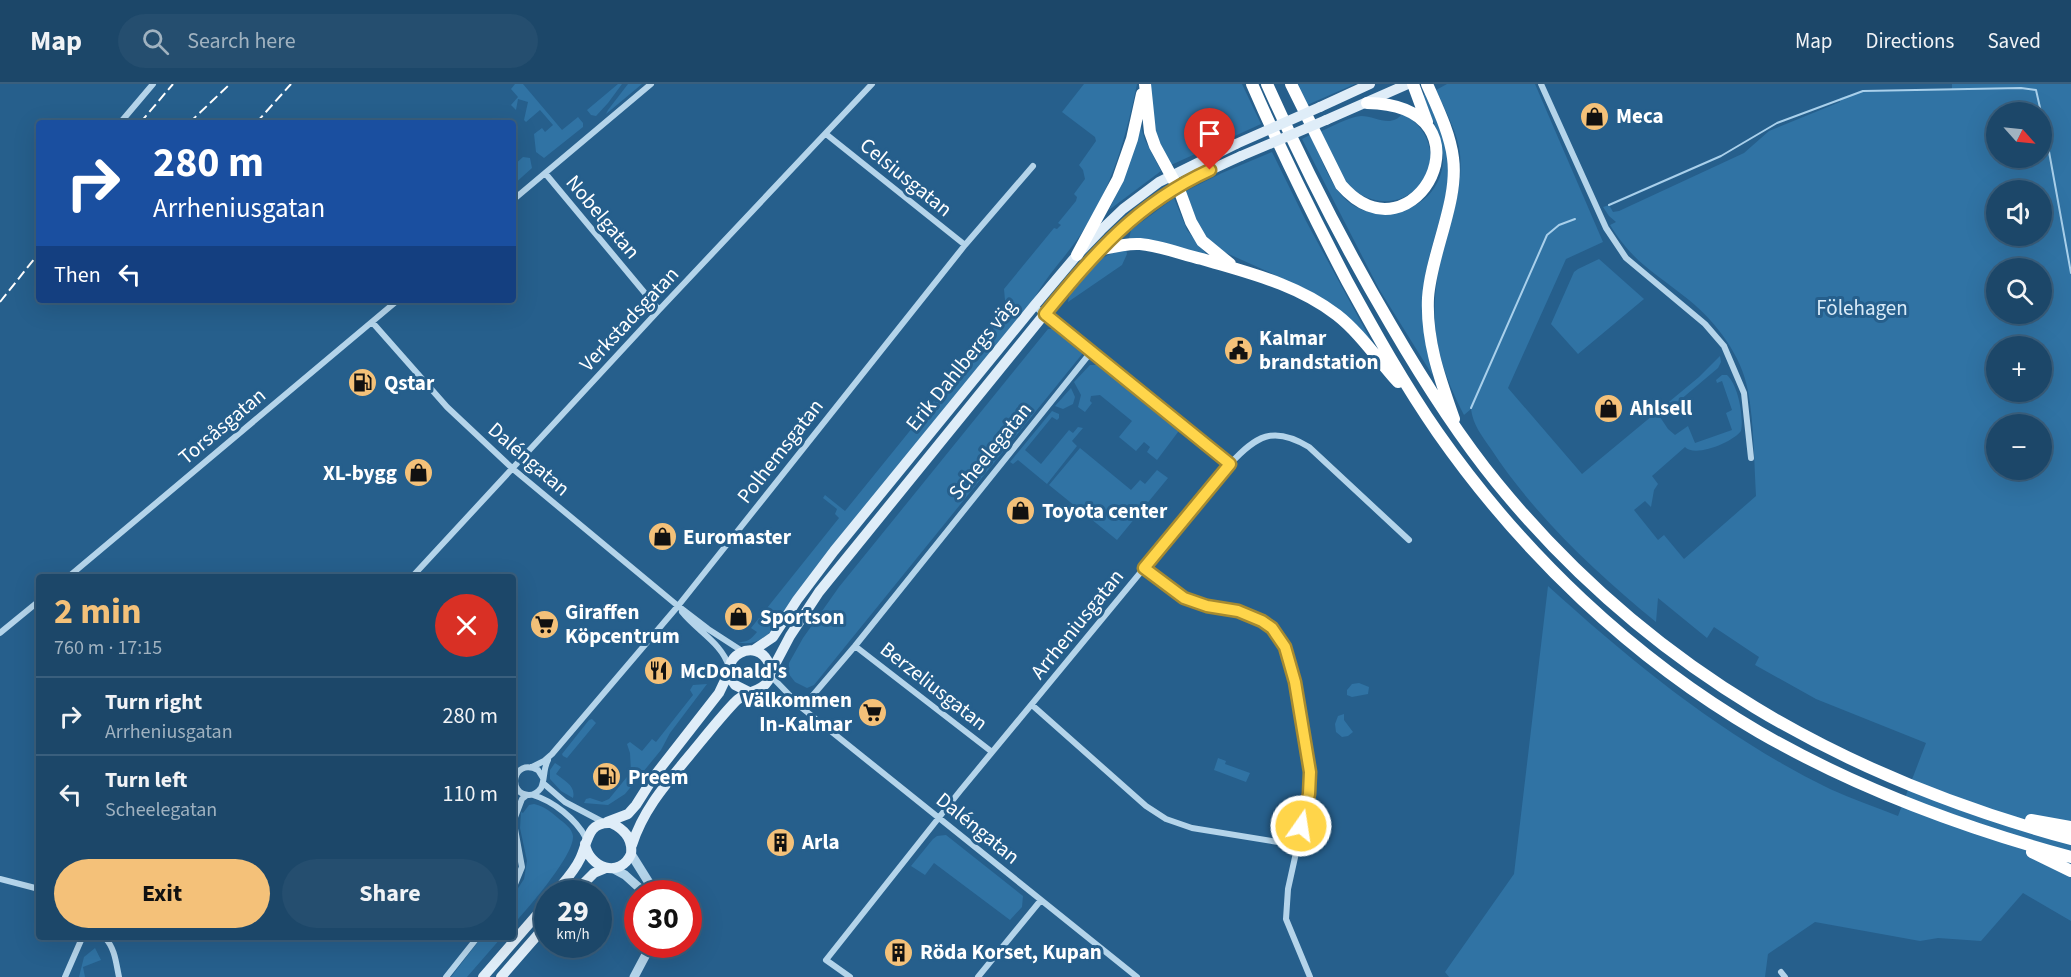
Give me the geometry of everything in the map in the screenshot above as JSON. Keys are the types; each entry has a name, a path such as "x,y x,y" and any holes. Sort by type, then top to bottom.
{"highway":[{"path":"1145,84 1150,132 1196,232 1212,251 1235,268"},
{"path":"1077,255 1118,179 1132,139 1145,84"},
{"path":"1252,84 1275,138 1323,236 1383,347 1421,408 1487,498 1552,570 1614,628 1681,680 1759,732 1846,776 1952,820 2071,857"},
{"path":"1267,84 1335,227 1412,361 1460,434 1496,482 1564,558 1626,615 1689,665 1807,739 1870,768 1988,814 2071,839"},
{"path":"1291,84 1338,180 1347,192 1370,206 1380,208 1398,207 1414,200 1427,187 1434,171 1436,154 1432,135 1413,84"},
{"path":"1427,84 1451,145 1454,166 1450,199 1428,296 1429,332 1438,374 1460,434"},
{"path":"1367,103 1389,104 1404,108 1428,124"},
{"path":"1099,250 1128,244 1150,245 1235,268 1288,286 1314,300 1350,327 1421,408"},
{"path":"1988,814 2071,827"},
{"path":"2002,836 2071,871"}],"main road":[{"path":"1342,98 1370,84"},
{"path":"1342,98 1382,84"},
{"name":"Erik Dahlbergs väg","path":"587,880 591,876 626,862 641,821 658,794 733,704 765,685 785,645 819,592 1045,314 1099,250 1129,220 1177,187 1241,156 1408,84"},
{"name":"Erik Dahlbergs väg","path":"565,880 581,857 593,828 628,814 636,805 655,775 719,693 735,656 773,637 797,600 834,551 1077,255 1123,209 1158,182 1236,144 1342,98"},
{"path":"748,651 766,658 770,673"},
{"path":"729,670 735,686 752,691"},
{"path":"605,822 622,829 629,837 632,849"},
{"path":"586,841 587,852 593,860 610,868"},
{"path":"516,939 534,918"},
{"path":"501,977 534,939"},
{"path":"483,977 515,940"}],"street":[{"path":"123,120 153,84"},
{"path":"516,197 651,84"},
{"name":"Verkstadsgatan","path":"415,574 658,310 872,84"},
{"path":"1541,84 1606,228 1626,258 1705,324 1724,346 1744,393 1751,458"},
{"name":"Celsiusgatan","path":"826,134 965,245"},
{"name":"Polhemsgatan","path":"532,767 552,754 678,606 965,245 1033,166"},
{"name":"Nobelgatan","path":"544,173 658,310"},
{"name":"Torsåsgatan","path":"72,574 394,303"},
{"path":"1034,306 1230,464"},
{"name":"Daléngatan","path":"372,322 447,407 513,469 678,606 708,629 748,651"},
{"name":"Scheelegatan","path":"800,706 855,646 1091,352"},
{"name":"Arrheniusgatan","path":"850,977 826,960 992,752 1246,447 1263,436 1286,436 1309,447 1409,540"},
{"path":"1144,568 1184,598 1207,606 1238,611 1262,621 1272,628 1285,647 1295,682 1310,772 1309,794 1288,889 1286,919 1310,977"},
{"path":"0,633 36,603"},
{"name":"Daléngatan","path":"678,606 722,652 729,670"},
{"name":"Berzeliusgatan","path":"855,646 992,752"},
{"name":"Daléngatan","path":"770,673 800,706 1137,977"},
{"name":"Daléngatan","path":"752,691 800,706"},
{"path":"1032,705 1146,806 1166,819 1192,828 1296,845"},
{"name":"Polhemsgatan","path":"543,780 544,770 552,754"},
{"path":"586,841 582,831 554,804 520,792 516,787 516,775 520,770 532,767 538,770 543,780 565,802 605,822"},
{"path":"516,813 522,800 541,788 543,780"},
{"path":"516,835 522,867 516,882"},
{"path":"632,849 649,880"},
{"path":"610,868 631,880"},
{"path":"0,879 36,888"},
{"path":"978,977 1041,900"},
{"path":"67,976 81,940"},
{"path":"108,940 115,955 119,977"},
{"path":"446,977 475,940"},
{"path":"634,977 644,958"}],"green space":[{"path":"515,84 523,84 562,130 578,117 583,127 544,158 536,152 534,134 542,128 545,132 553,125 540,110 526,122 524,120 528,102 518,99 516,110 511,105 518,97 511,89"},
{"path":"618,84 622,84 608,103 596,116 591,115 587,110"},
{"path":"628,84 642,84 606,114 608,110"},
{"path":"1084,84 1137,84 1116,162 1092,217 1035,297 771,631 756,641 738,642 749,640 757,632 751,628 839,518 835,514 837,509 823,498 825,495 845,511 934,401 936,403 996,325 1007,323 1004,289 1054,228 1057,229 1061,225 1058,223 1076,201 1077,197 1074,194 1085,179 1079,165 1096,141 1095,137 1062,112"},
{"path":"1151,84 1242,84 1261,124 1171,165 1157,137 1151,105"},
{"path":"1297,84 1355,84 1307,105"},
{"name":"Fölehagen","path":"1447,84 1535,84 1603,242 1566,259 1508,388 1582,474 1699,377 1720,356 1721,362 1718,368 1660,417 1675,435 1688,426 1695,443 1732,430 1726,413 1732,410 1722,381 1717,383 1716,380 1722,375 1727,375 1739,401 1742,417 1741,431 1730,440 1705,450 1690,450 1685,447 1652,476 1658,484 1654,490 1651,507 1645,501 1634,510 1658,540 1664,535 1684,559 1756,496 1753,430 1748,391 1740,365 1718,329 1689,300 1637,259 1610,225 1616,222 1603,207 1609,205 1613,212 1619,211 1744,153 1769,131 1840,102 1840,98 1863,91 1952,89 1952,84 2071,84 2071,921 2023,893 1981,941 1938,938 1920,941 1815,922 1768,954 1765,977 1449,977 1445,972 1514,874 1548,586 1647,671 1717,723 1791,769 1838,793 1898,816 1926,743 1816,699 1755,665 1759,657 1714,627 1707,638 1658,598 1656,622 1567,542 1508,474 1484,440 1471,409 1464,415 1453,392 1439,350 1435,309 1436,287 1457,197 1461,165 1457,138 1436,90"},
{"path":"1425,94 1439,126 1448,159 1445,196 1429,258 1424,288 1424,332 1433,376 1379,289 1302,139 1310,135 1332,183 1342,196 1356,207 1371,213 1388,214 1404,210 1419,203 1431,192 1439,178 1443,161 1439,136 1422,96"},
{"path":"1403,113 1421,129 1430,149 1430,165 1424,180 1413,192 1399,199 1383,201 1366,197 1344,180 1319,132 1356,117 1388,121 1398,118"},
{"path":"1139,127 1161,171 1109,210 1119,189"},
{"path":"1272,152 1306,221 1374,346 1306,289 1222,251 1199,227 1186,191"},
{"path":"523,157 530,158 532,168 516,182 516,163"},
{"path":"1174,198 1187,230 1207,255 1129,239 1131,230"},
{"path":"1126,248 1127,254 1122,265 1068,302 1076,283 1089,268 1116,251"},
{"path":"1599,259 1644,299 1578,354 1551,324 1574,272"},
{"path":"1048,329 1053,329 1083,353 814,685 807,688 795,682 788,673 789,663 803,638 839,587"},
{"path":"1090,365 1101,367 1178,429 1157,460 1147,452 1150,447 1144,442 1136,451 1119,437 1132,421 1100,395 1091,396 1092,403 1085,412 1078,407 1081,395 1074,382"},
{"path":"1071,388 1075,397 1073,404 1063,409 1055,406"},
{"path":"1052,411 1059,414 1059,418 1057,420 1052,417 1025,450 1041,464 1069,430 1073,433 1078,427 1083,428 1072,441 1077,446 1047,484 1018,460 1013,464 1010,462"},
{"path":"1080,448 1131,490 1140,480 1145,484 1157,470 1168,478 1117,540 1049,485"},
{"path":"1359,683 1369,687 1368,694 1352,697 1347,695 1347,690 1352,684"},
{"path":"707,684 670,733 661,750 625,794 608,805 584,803 590,798 602,802 609,799 631,772 627,744 630,742 642,751 652,739 656,742 693,695 690,690 693,685"},
{"path":"1344,714 1344,720 1353,732 1342,737 1336,732 1335,724 1338,716"},
{"path":"592,719 596,723 567,758 563,756 562,754"},
{"path":"1218,758 1226,761 1225,764 1250,773 1246,782 1214,770"},
{"path":"555,763 561,767 556,774 571,787 573,798 561,791 550,779 550,770"},
{"path":"534,804 544,808 565,824 573,836 566,856 550,880 534,880 534,900 516,921 516,891 524,879 527,861 520,828 521,812 523,813 529,805"},
{"path":"946,835 1023,896 1022,907 1010,920 934,863 925,875 911,866 933,839"},
{"path":"479,940 499,940 467,977 451,977"},
{"path":"95,948 101,960 83,967 85,977 79,977 84,957"}],"waterway":[{"path":"1609,205 1721,156 1777,123 1863,91 2021,88 2036,90 2039,102"},
{"path":"2052,168 2071,273"},
{"path":"1471,408 1547,235 1559,225 1575,219"}],"railway":[{"path":"143,120 173,84"},
{"path":"192,120 230,84"},
{"path":"259,120 291,84"},
{"path":"0,302 36,257"}],"place":[{"name":"Meca","path":"1595,116"},
{"name":"Kalmar brandstation","path":"1238,350"},
{"name":"Qstar","path":"363,383"},
{"name":"Ahlsell","path":"1609,408"},
{"name":"XL-bygg","path":"418,473"},
{"name":"Toyota center","path":"1021,511"},
{"name":"Euromaster","path":"662,537"},
{"name":"Sportson","path":"739,617"},
{"name":"Giraffen Köpcentrum","path":"544,624"},
{"name":"McDonald's","path":"659,671"},
{"name":"Välkommen In-Kalmar","path":"873,712"},
{"name":"Preem","path":"607,777"},
{"name":"Arla","path":"781,842"},
{"name":"Röda Korset, Kupan","path":"899,952"}],"route":[{"path":"1210,170 1162,196 1129,220 1086,263 1045,314 1230,464 1144,568 1184,598 1207,606 1249,614 1262,621 1272,628 1285,647 1295,682 1310,772 1309,794 1301,826"}]}
